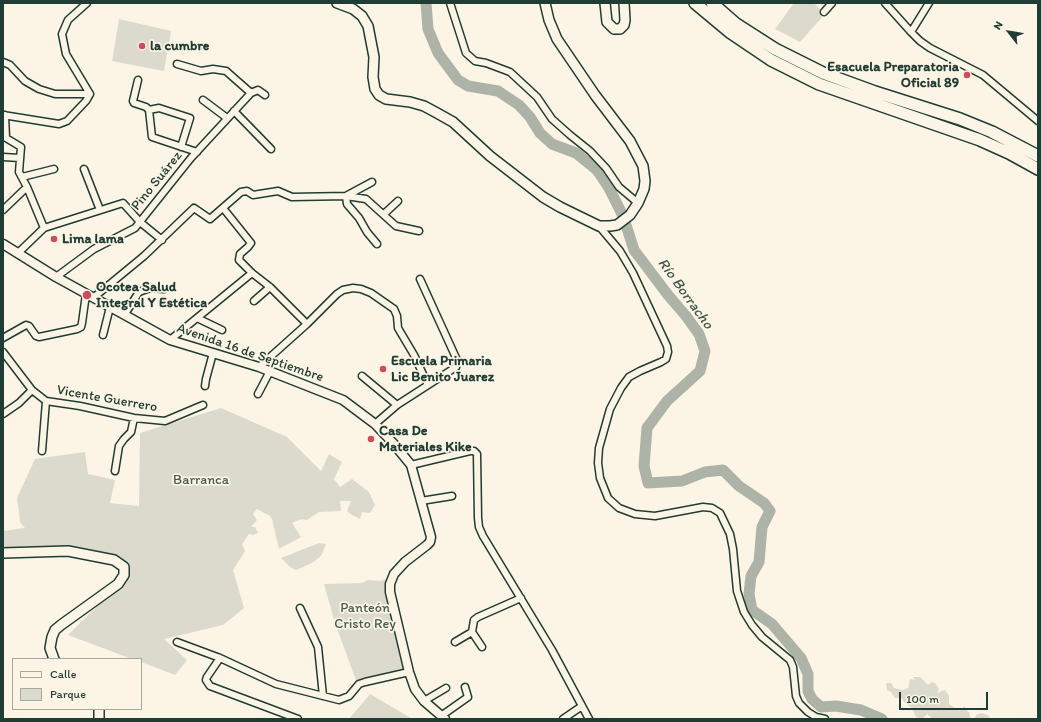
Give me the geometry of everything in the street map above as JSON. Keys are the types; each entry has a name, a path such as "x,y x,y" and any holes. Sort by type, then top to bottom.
{"highway":[{"path":"696,3 731,33 771,60 818,84 980,140 1009,153 1038,169"},
{"path":"712,3 736,24 775,49 823,73 875,92 960,119 992,132 1038,156"}],"main road":[{"path":"337,3 353,9 362,16 368,26 374,58 373,77 375,89 379,96 386,99 410,102 424,106 437,113 453,122 479,147 543,197 599,226 617,225 630,215 638,203 644,189 645,181 643,166 638,154 616,121 595,95 557,39 549,20 545,3"},
{"path":"605,3 607,22 614,29 620,29 624,25 625,20 624,3"},
{"path":"3,553 68,551 114,560 124,567 124,575 118,584 55,630 50,648 54,658"}],"street":[{"path":"87,3 68,20 62,34 66,54 90,94"},
{"path":"450,3 466,53 475,60 510,72 537,97 552,119 590,150 606,168 619,187 638,203"},
{"path":"824,12 832,3"},
{"path":"885,3 911,32 930,48 983,75 1038,121"},
{"path":"911,32 929,3"},
{"path":"3,62 10,65 25,81 39,89 56,94 90,94"},
{"path":"177,64 201,71 213,69 226,71 251,92 258,90 264,95"},
{"path":"138,80 133,101 134,103 146,107 149,110 152,137 197,152"},
{"name":"Pino Suárez","path":"56,277 94,249 135,228 186,163 251,92"},
{"path":"44,228 20,172 21,147 6,138 4,115 59,124 66,121 86,101 90,94"},
{"path":"203,100 227,118"},
{"path":"149,110 159,108 188,116 190,118 182,147"},
{"path":"234,111 271,149"},
{"path":"3,157 20,158"},
{"path":"22,177 54,169"},
{"path":"84,169 100,210"},
{"path":"346,196 372,182"},
{"path":"3,210 27,187"},
{"path":"3,338 26,326 29,326 36,336 39,337 81,327 90,296 144,256 194,208 210,219 241,192 247,191 253,195 278,191 292,196 346,196 366,199 396,226 419,231"},
{"path":"346,196 347,204 359,218 367,232 378,244"},
{"path":"384,214 398,201"},
{"path":"18,253 44,228 123,203 140,222 162,240"},
{"path":"223,208 250,240 250,245 239,257 240,261 252,273 270,287 307,324"},
{"path":"599,226 620,252 633,273 667,346 668,352 666,358 661,362 629,377 621,388 610,409 599,448 598,463 600,478 608,498 619,508 635,514 656,516 703,507 712,508 720,513 730,534 737,590 744,612 762,637 790,660 793,666 796,696 799,703 808,712 816,717 825,719"},
{"name":"Avenida 16 de Septiembre","path":"3,244 56,277 170,340 259,367 343,400 375,424 393,443 411,465 430,533 430,542 405,562 392,576 390,584 396,619 409,672 415,689 424,701 443,717"},
{"path":"170,340 252,273"},
{"path":"375,424 397,405 456,367 457,360 420,279"},
{"path":"254,301 270,287"},
{"path":"125,314 139,292 150,288 164,289"},
{"path":"259,367 307,324 330,300 343,290 352,288 361,289 371,293 394,309 397,316 398,328 414,355 428,385"},
{"path":"103,335 110,307"},
{"path":"197,318 222,330"},
{"name":"Vicente Guerrero","path":"3,352 32,390 46,401 80,406 134,418 165,421 203,405"},
{"path":"205,386 213,353"},
{"path":"258,394 270,372"},
{"path":"362,376 397,405"},
{"path":"3,414 19,403 32,390"},
{"path":"42,451 46,401"},
{"path":"115,471 119,446 130,432 134,418"},
{"path":"411,465 470,451 474,451 477,454 479,527 552,650 589,719"},
{"path":"421,501 452,496"},
{"path":"482,647 472,632 474,620 521,598"},
{"path":"300,608 318,647 323,696"},
{"path":"455,642 472,632"},
{"path":"177,642 220,658 276,684 339,700 349,696 359,684 409,672"},
{"path":"220,658 207,677 206,680 210,686 298,719"},
{"path":"443,717 468,698 465,687"},
{"path":"424,701 446,688"},
{"path":"563,719 582,706"}],"green space":[{"path":"794,3 814,3 825,14 800,42 775,29"},
{"name":"la cumbre","path":"119,19 171,31 164,71 112,61"},
{"name":"Barranca","path":"221,408 287,437 321,471 329,454 342,462 334,479 340,487 352,479 369,492 375,505 370,513 362,512 360,519 347,511 351,501 340,501 341,511 319,512 307,520 302,519 292,523 301,537 279,549 272,519 270,516 257,509 253,514 257,520 251,527 255,527 258,533 253,535 249,534 242,544 245,551 233,570 244,608 223,625 164,639 187,660 175,675 142,662 142,658 129,658 68,635 126,578 128,571 125,562 117,555 74,549 3,547 3,531 25,528 20,522 17,498 35,459 85,452 88,474 115,480 110,503 139,506 140,433"},
{"path":"319,543 326,544 321,556 312,563 296,570 290,567 281,558"},
{"name":"Panteón Cristo Rey","path":"389,578 408,670 357,683 335,623 324,584 362,583 368,580 381,581"},
{"path":"913,677 920,677 928,685 932,682 935,683 939,689 937,693 945,690 949,696 949,704 959,711 965,706 965,709 969,712 971,719 933,719 927,714 922,719 916,717 912,708 904,702 902,698 895,698 891,692 887,690 886,683 891,683 894,688 903,690 908,688 910,679 915,680"},
{"path":"370,694 404,714 412,719 349,719"},
{"path":"983,713 989,716 990,719 974,719 977,714"}],"waterway":[{"name":"Río Borracho","path":"426,3 428,29 438,53 458,80 468,86 498,91 519,105 530,117 540,133 552,144 576,153 597,170 609,188 622,214"},
{"name":"Río Borracho","path":"626,225 634,250 699,334 705,351 700,371 667,401 647,428 644,466 648,483 682,481 705,472 723,470 739,486 764,503 770,511 762,527 759,562 751,576 749,594 752,610 772,624 801,658 808,674 808,691 812,699 821,707 836,706 861,710 882,719"}],"place":[{"name":"la cumbre","path":"142,46"},
{"name":"Esacuela Preparatoria Oficial 89","path":"967,75"},
{"name":"Lima lama","path":"54,239"},
{"name":"Ocotea Salud Integral Y Estética","path":"87,295"},
{"name":"Escuela Primaria Lic Benito Juarez","path":"383,369"},
{"name":"Casa De Materiales Kike","path":"371,439"}]}
